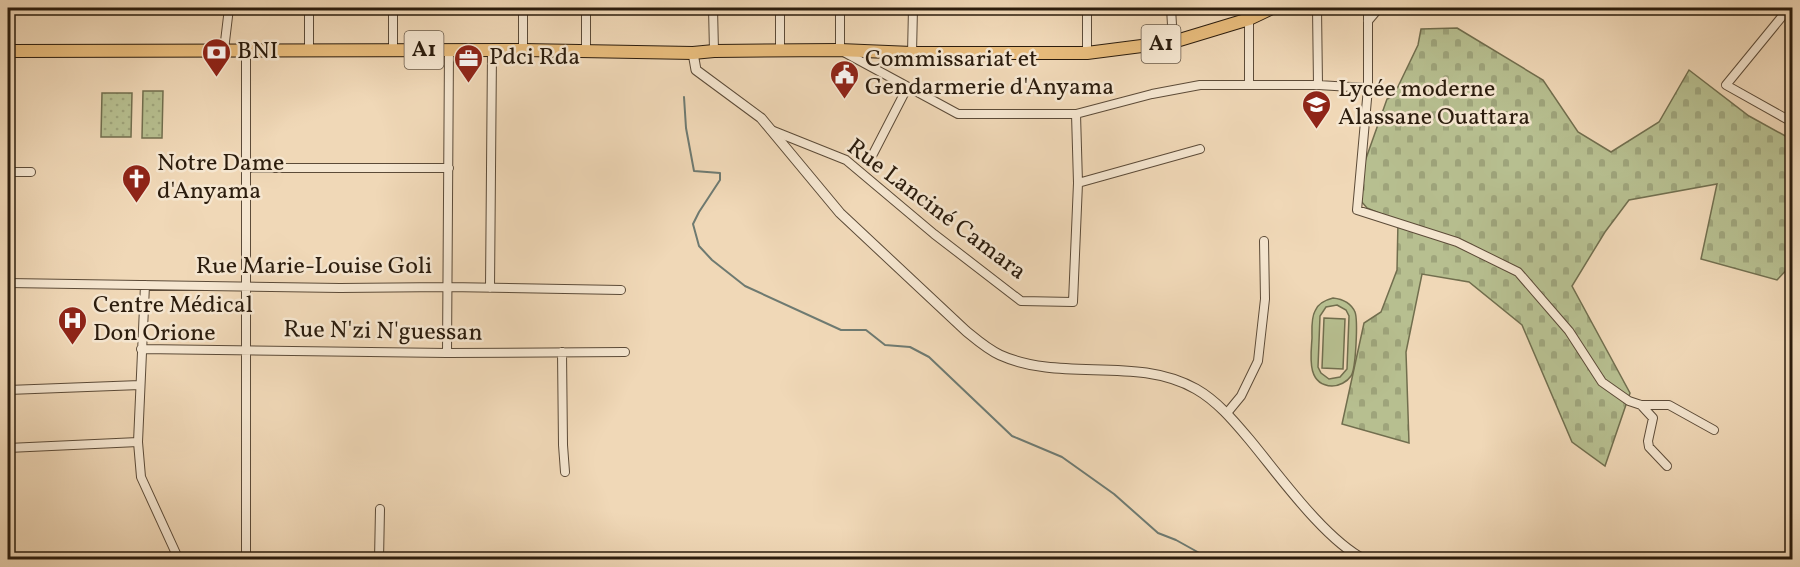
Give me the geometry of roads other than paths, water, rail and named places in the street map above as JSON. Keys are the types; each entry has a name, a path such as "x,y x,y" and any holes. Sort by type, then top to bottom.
{"main road":[{"name":"A1","path":"8,51 523,50 693,53 840,50 912,53 1087,53 1173,42 1249,13 1272,8"}],"street":[{"path":"224,50 229,8"},
{"path":"309,8 309,51"},
{"path":"393,8 393,50"},
{"path":"523,8 523,50"},
{"path":"586,8 586,52"},
{"path":"713,8 714,51"},
{"path":"780,8 780,51"},
{"path":"840,8 840,50 958,114 1076,114 1152,94 1200,85 1318,85 1368,88"},
{"path":"912,53 913,8"},
{"path":"1087,8 1087,53"},
{"path":"1171,8 1173,42"},
{"path":"1317,8 1318,85"},
{"path":"1368,8 1368,88 1357,210 1457,242 1518,272 1569,331 1602,382 1629,401 1641,405 1669,405 1714,430"},
{"path":"1368,21 1379,8"},
{"path":"1790,10 1726,85 1792,122"},
{"path":"1249,13 1249,84"},
{"path":"246,50 246,560"},
{"path":"447,353 449,50"},
{"path":"490,288 492,51"},
{"path":"693,53 696,69 761,118 840,213 983,345 999,355 1044,367 1155,374 1197,389 1227,413 1323,525 1342,544 1365,560"},
{"path":"873,154 907,88"},
{"name":"Rue Lanciné Camara","path":"771,130 846,160 934,234 1022,300 1072,302 1078,183 1076,114"},
{"path":"1078,183 1200,149"},
{"path":"247,168 449,168"},
{"path":"8,172 31,172"},
{"path":"1227,413 1241,396 1258,361 1265,299 1264,241"},
{"name":"Rue Marie-Louise Goli","path":"8,283 621,290"},
{"path":"145,285 138,442 141,477 179,560"},
{"name":"Rue N'zi N'guessan","path":"141,349 447,353 625,352"},
{"path":"562,352 565,472"},
{"path":"8,390 140,385"},
{"path":"1641,405 1653,418 1647,441 1649,447 1667,466"},
{"path":"8,448 138,442"},
{"path":"379,560 380,509"}],"waterway":[{"path":"684,97 686,128 694,171 720,173 720,180 693,224 699,246 712,260 745,286 841,330 866,330 885,345 910,347 929,357 1012,436 1062,457 1114,494 1158,533 1212,560"}],"place":[{"name":"BNI","path":"216,78"},
{"name":"Pdci Rda","path":"468,84"},
{"name":"Commissariat et Gendarmerie d'Anyama","path":"844,100"},
{"name":"Lycée moderne Alassane Ouattara","path":"1317,130"},
{"name":"Notre Dame d'Anyama","path":"136,204"},
{"name":"Centre Médical Don Orione","path":"72,346"}]}
